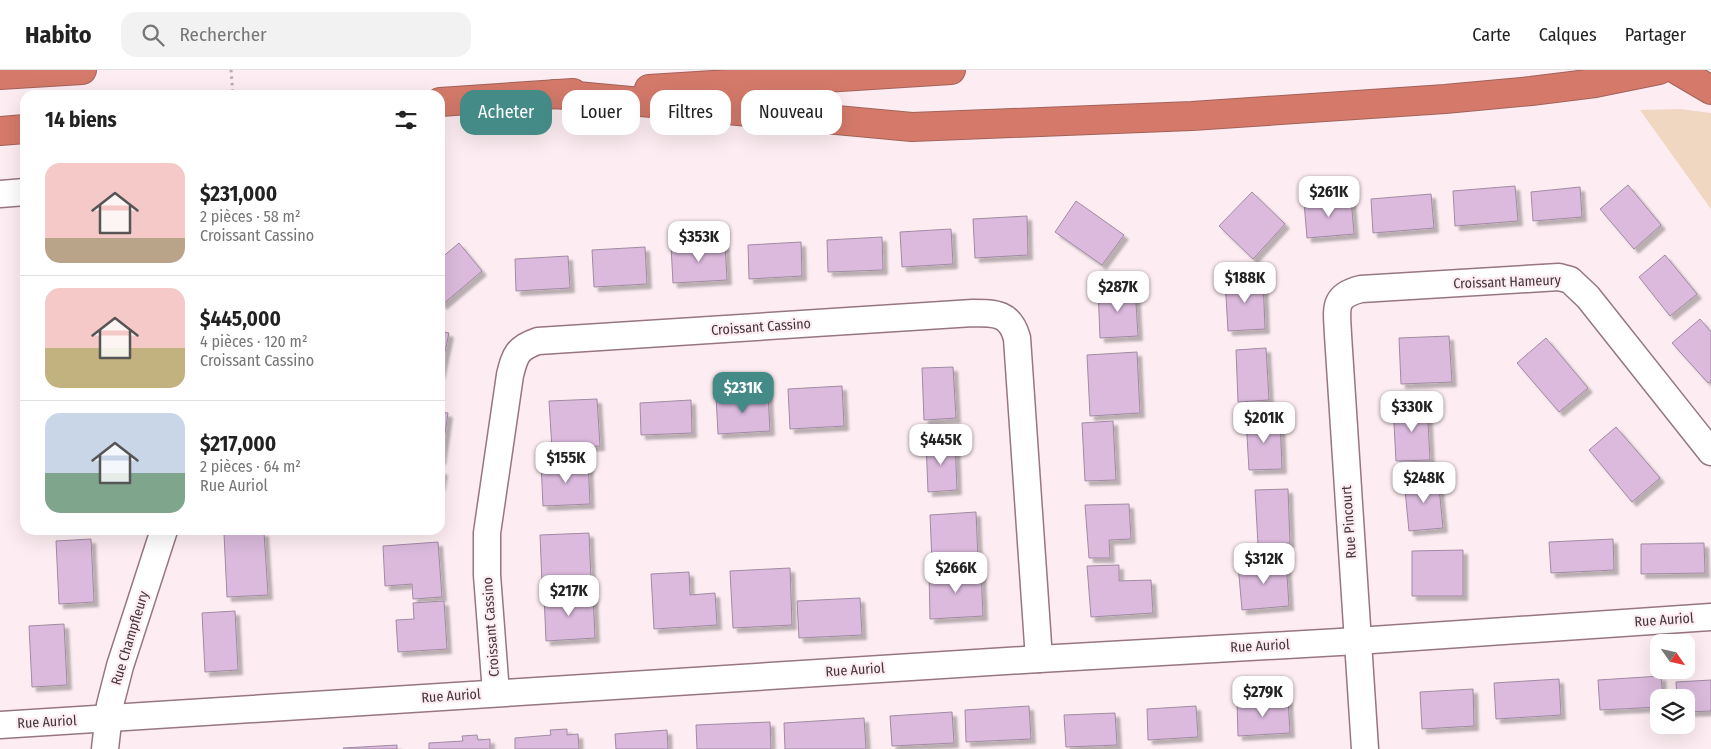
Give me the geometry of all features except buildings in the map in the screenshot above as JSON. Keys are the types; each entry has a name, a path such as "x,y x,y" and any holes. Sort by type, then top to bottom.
{"highway":[{"path":"0,75 82,70"},
{"path":"445,102 951,70"},
{"path":"555,94 912,127 1192,116 1444,99 1585,84 1659,70"},
{"path":"1677,70 1711,90"},
{"path":"0,131 20,129"}],"street":[{"path":"0,194 20,192"},
{"name":"Croissant Hameury","path":"1343,296 1349,292 1361,289 1559,277 1570,280 1588,297 1711,452"},
{"name":"Rue Pincourt","path":"1343,296 1338,308 1338,327 1364,749"},
{"name":"Croissant Cassino","path":"496,693 487,575 486,533 510,375 518,351 538,341 973,314 993,314 1005,318 1014,328 1017,338 1039,659"},
{"name":"Rue Champfleury","path":"105,749 108,719 120,666 162,535"},
{"name":"Rue Auriol","path":"0,725 1711,617"}],"path":[{"path":"231,70 233,90"}],"shaded area":[{"path":"1680,109 1711,113 1711,209 1640,110"}]}
